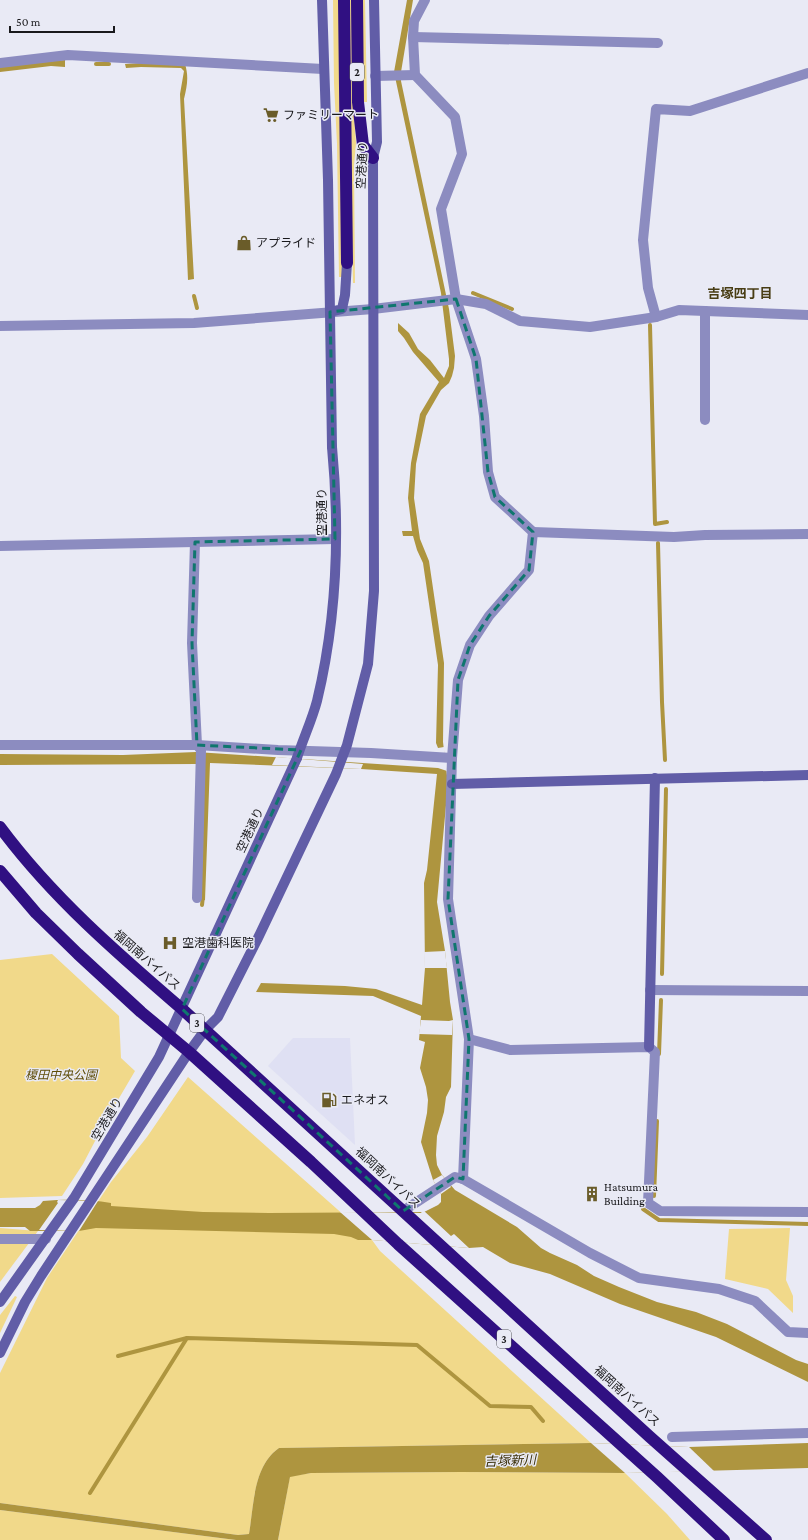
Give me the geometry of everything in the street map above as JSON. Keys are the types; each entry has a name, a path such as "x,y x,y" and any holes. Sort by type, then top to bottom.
{"highway":[{"path":"336,0 345,54"},
{"path":"344,0 347,263"},
{"name":"2","path":"357,0 358,102 363,145 373,158"},
{"name":"福岡南バイパス","path":"0,828 32,868 75,914 182,1009 650,1437 766,1540"},
{"name":"3","path":"0,872 36,913 78,954 141,1012 189,1052 398,1244 657,1477 724,1540"}],"street":[{"name":"空港通り","path":"0,1302 74,1198 146,1081 170,1036 194,980 292,771 317,702 327,653 335,587 335,486 332,448 328,180 323,69 322,0"},
{"name":"空港通り","path":"0,1353 24,1302 62,1242 189,1052 205,1030 218,1017 257,940 336,774 344,752 368,664 374,591 373,158 377,142 374,0"},
{"path":"425,0 414,21 413,37 415,75 455,118 462,154 441,209 448,300 476,359 484,416 488,472 495,496 533,532 674,538 705,535 808,534"},
{"path":"413,37 658,43"},
{"path":"0,63 68,54 323,69"},
{"path":"656,317 648,288 643,240 656,109 690,111 808,73"},
{"path":"375,76 415,75"},
{"path":"330,312 342,308 345,295 347,263"},
{"path":"0,326 194,323 373,309 448,300 486,304 520,321 583,327 656,317 679,310 808,315"},
{"path":"705,311 705,420"},
{"path":"463,1179 469,1039 448,899 452,784 449,758 458,680 470,645 490,616 529,570 533,532"},
{"path":"0,546 335,539"},
{"path":"195,542 192,643 200,766 198,898"},
{"path":"0,745 199,747 300,750 449,758"},
{"path":"452,784 808,775"},
{"path":"649,1048 654,778"},
{"path":"650,990 808,991"},
{"path":"469,1039 510,1050 649,1048 655,1052 648,1203 660,1211 808,1212"},
{"path":"403,1211 455,1177 463,1179 590,1253 639,1278 726,1291 755,1301 788,1332 808,1333"},
{"path":"0,1239 46,1239"},
{"path":"672,1437 808,1433"}],"highlighted area":[{"path":"456,299 476,359 488,472 495,497 533,532 529,570 489,616 470,645 458,680 448,899 469,1039 463,1179 455,1177 403,1211 182,1009 301,750 197,745 192,643 195,542 335,539 330,312"}],"shaded area":[{"name":"エネオス","path":"293,1038 350,1038 355,1145 268,1066"}],"green space":[{"path":"333,0 365,0 367,102 353,102 356,143 354,166 355,283 353,283 350,143 342,277 339,277"},
{"name":"榎田中央公園","path":"52,954 119,1016 121,1058 135,1071 105,1122 83,1164 62,1196 0,1198 0,960"},
{"path":"188,1077 372,1240 380,1251 591,1443 279,1448 270,1456 259,1476 249,1534 238,1535 0,1503 0,1373 47,1278 111,1182 147,1137"},
{"path":"0,1228 38,1231 0,1282"},
{"path":"790,1228 786,1280 793,1296 793,1313 768,1289 725,1279 729,1229"},
{"path":"15,1296 17,1297 0,1333 0,1315"},
{"path":"311,1473 625,1473 667,1514 690,1540 278,1540 290,1476"},
{"path":"0,1510 236,1540 0,1540"}],"water":[{"path":"407,0 413,0 401,72 401,81 449,309 455,356 454,368 449,383 441,390 426,416 416,464 414,498 420,539 429,561 444,663 443,742 448,784 437,902 445,951 453,1020 451,1087 446,1097 444,1112 437,1136 437,1165 442,1175 455,1190 517,1227 541,1248 577,1265 594,1276 619,1287 657,1302 696,1312 727,1324 796,1360 808,1364 808,1382 716,1337 620,1304 550,1274 510,1263 483,1247 469,1248 358,1240 351,1237 334,1234 96,1228 79,1231 30,1231 25,1227 0,1227 0,1208 35,1208 43,1201 51,1200 94,1201 111,1203 111,1206 203,1212 269,1213 424,1212 441,1202 441,1194 433,1180 421,1142 428,1100 426,1087 420,1068 425,1042 419,1040 421,1016 373,996 256,992 261,983 345,986 376,989 422,1005 425,968 424,883 427,870 437,774 361,769 210,763 205,900 201,901 196,764 0,765 0,754 123,755 196,752 438,768 438,748 436,743 438,665 423,563 413,536 403,536 402,531 412,531 408,498 411,463 420,414 439,382 413,352 398,331 398,323 409,333 418,349 430,360 444,378 449,366 449,359 441,293 394,72"},
{"path":"65,60 65,67 51,66 0,72 0,66"},
{"path":"125,64 185,64 187,82 184,99 194,279 188,280 180,94 184,71 181,68 126,68"},
{"name":"吉塚新川","path":"591,1443 689,1447 808,1443 808,1468 625,1473 311,1473 290,1477 278,1540 236,1540 0,1510 0,1503 238,1535 249,1534 259,1475 270,1456 279,1448"}],"pier":[{"path":"444,747 447,771 438,768 438,748"},
{"path":"276,757 363,764 361,769 272,765"},
{"path":"445,951 447,968 425,968 424,952"},
{"path":"421,1020 453,1020 452,1035 419,1034"},
{"path":"442,1175 451,1187 441,1194 433,1180"},
{"path":"58,1200 98,1201 79,1231 39,1230 58,1203"},
{"path":"423,1210 451,1236 454,1234 469,1248 372,1240 340,1212 421,1213"},
{"path":"591,1443 689,1447 714,1471 625,1473"}],"waterway":[{"path":"96,64 109,64"},
{"path":"473,293 512,309"},
{"path":"194,296 197,308"},
{"path":"650,325 655,524 667,522"},
{"path":"658,543 665,760"},
{"path":"662,974 666,789"},
{"path":"202,905 203,896"},
{"path":"659,1054 661,1000"},
{"path":"654,1196 657,1121"},
{"path":"643,1209 659,1220 808,1224"},
{"path":"118,1356 187,1338"},
{"path":"90,1493 187,1338 417,1345 490,1406 531,1407 543,1421"}],"place":[{"name":"ファミリーマート","path":"271,115"},
{"name":"アプライド","path":"244,243"},
{"name":"空港歯科医院","path":"170,943"},
{"name":"エネオス","path":"329,1100"},
{"name":"Hatsumura Building","path":"592,1194"}],"district":[{"name":"吉塚四丁目","path":"740,293"}]}
